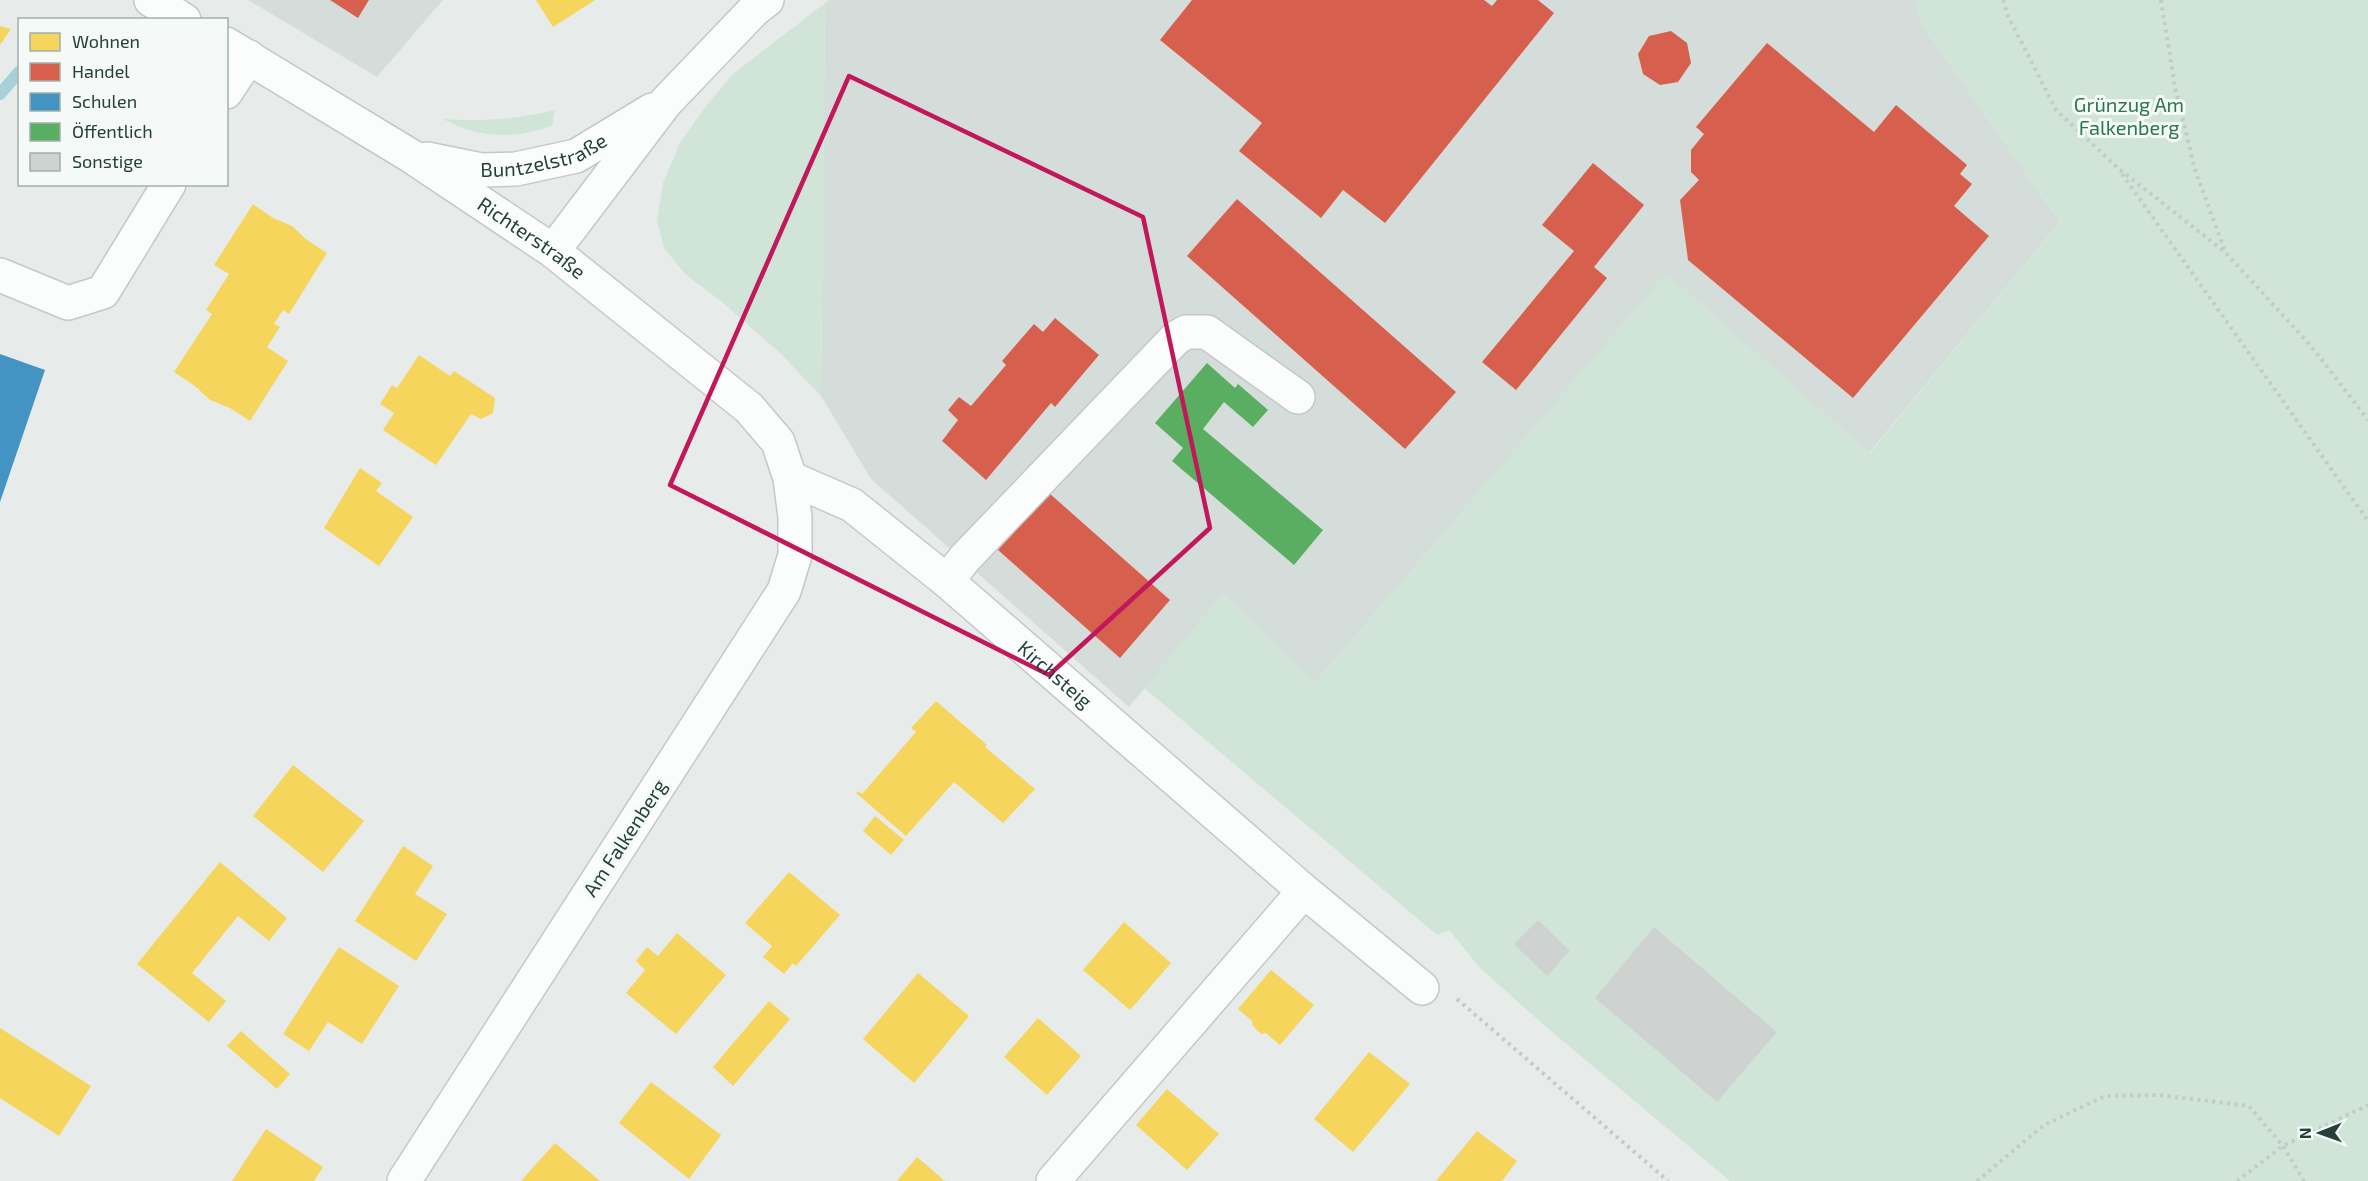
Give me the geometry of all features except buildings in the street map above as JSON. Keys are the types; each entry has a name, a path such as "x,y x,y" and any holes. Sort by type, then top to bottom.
{"street":[{"path":"151,0 181,18"},
{"name":"Buntzelstraße","path":"553,251 666,102 754,10 767,0"},
{"path":"228,85 238,51"},
{"name":"Richterstraße","path":"238,51 411,156 553,251 749,408 778,442 790,478"},
{"name":"Buntzelstraße","path":"411,156 481,170 526,167 576,156 666,102"},
{"path":"0,275 68,303 103,292 168,186"},
{"path":"947,581 965,558 1176,338 1186,332 1207,332 1298,397"},
{"name":"Kirchsteig","path":"790,478 852,505 947,581 1304,891 1422,988"},
{"name":"Am Falkenberg","path":"404,1181 784,591 795,555 795,517 790,478"},
{"path":"1053,1181 1304,891"}],"path":[{"path":"2003,0 2008,16 2056,110 2119,169 2225,252 2311,346 2368,420"},
{"path":"2161,0 2175,87 2195,170 2225,252"},
{"path":"2119,169 2368,521"},
{"path":"1422,988 1449,992 1668,1181"},
{"path":"1977,1181 2044,1125 2105,1096 2160,1095 2249,1106 2283,1146 2304,1181"},
{"path":"2237,1181 2283,1146 2368,1105"}],"highlighted area":[{"path":"849,76 1143,217 1210,528 1049,675 670,485"}],"shaded area":[{"path":"248,0 443,0 377,77"},
{"path":"829,0 1916,0 1921,23 2060,222 1869,453 1666,274 1315,683 1223,594 1129,707 871,479 821,396 825,3"}],"green space":[{"name":"Grünzug Am Falkenberg","path":"1916,0 2368,0 2368,1181 1730,1181 1545,1026 1480,968 1449,930 1437,935 1144,688 1223,594 1316,682 1666,273 1870,453 2060,222 1921,23"},
{"path":"825,3 821,396 781,354 722,302 685,274 664,248 657,221 663,183 680,143 706,106 733,74"},
{"path":"555,110 552,126 510,135 470,130 443,119 499,119"}],"waterway":[{"path":"0,94 18,73"}]}
